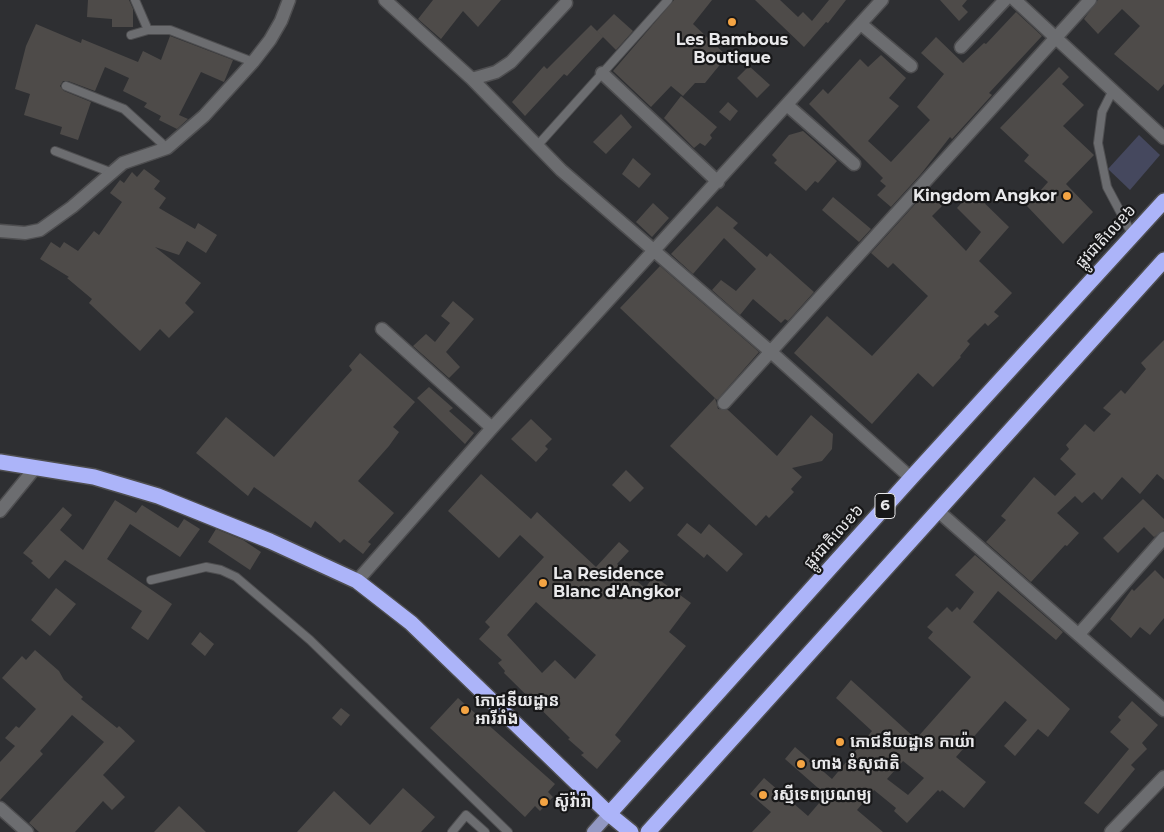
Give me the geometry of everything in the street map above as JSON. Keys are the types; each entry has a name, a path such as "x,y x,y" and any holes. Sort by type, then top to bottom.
{"highway":[{"name":"ផ្លូវជាតិលេខ៦","path":"609,814 911,478 1164,201"},
{"path":"648,832 1164,260"},
{"path":"0,462 94,477 158,496 270,541 357,581 411,623 609,814 631,832"}],"main road":[{"name":"ផ្លូវជាតិលេខ៦","path":"593,832 609,814"}],"street":[{"path":"0,231 25,234 40,230 72,207 110,172 123,163 167,148 204,116 253,62 281,22 289,0"},
{"path":"385,0 472,79 572,180 771,352 911,478"},
{"path":"357,581 492,428 882,0"},
{"path":"961,47 1005,0"},
{"path":"1015,0 1112,92 1164,138"},
{"path":"724,403 1090,0"},
{"path":"472,79 496,72 511,62 566,3"},
{"path":"861,24 911,66"},
{"path":"602,73 718,182"},
{"path":"787,105 854,164"},
{"path":"382,329 492,428"},
{"path":"0,512 36,467"},
{"path":"938,511 1164,710"},
{"path":"1079,634 1164,538"},
{"path":"1111,832 1164,778"},
{"path":"0,808 27,832"}],"lane":[{"path":"135,0 148,30"},
{"path":"537,146 668,0"},
{"path":"131,35 148,30 170,30 253,62"},
{"path":"66,86 124,109 167,148"},
{"path":"1112,92 1102,112 1098,144 1107,187 1132,234"},
{"path":"55,151 110,172"},
{"path":"151,580 206,567 221,570 236,577 310,640 508,832"},
{"path":"452,832 466,815 485,832"}],"shaded area":[{"path":"1139,135 1160,155 1130,190 1108,169"}],"building":[{"path":"88,0 129,0 133,9 133,27 112,27 112,19 87,17"},
{"path":"433,0 501,0 478,27 463,11 441,39 418,19"},
{"path":"674,0 712,0 693,24 727,56 705,83 695,83 683,96 671,86 651,107 613,71"},
{"path":"755,0 780,0 798,17 803,12 812,21 829,0 846,0 828,23 826,22 804,47"},
{"path":"940,0 967,0 962,6 968,12 959,21"},
{"path":"1098,0 1164,0 1164,84 1158,91 1114,54 1140,26 1122,9 1098,34 1084,19"},
{"path":"1016,12 1042,36 989,93 992,95 952,139 950,137 921,174 891,207 877,195 886,186 880,181 883,178 809,104 823,89 828,94 860,59 868,67 881,55 906,78 889,98 899,106 868,141 891,162 930,120 917,107 944,74 921,53 936,37 963,63 984,43 986,44"},
{"path":"614,14 633,31 616,50 597,31"},
{"path":"36,24 81,43 82,39 138,62 143,51 161,60 170,36 233,60 224,82 201,72 179,115 188,119 177,129 159,120 161,116 144,107 147,103 123,91 129,78 105,67 95,91 63,81 60,86 64,91 91,102 78,140 60,134 62,127 24,115 30,94 15,89 26,46"},
{"path":"591,25 603,37 567,76 564,74 525,116 512,102 544,66 547,69"},
{"path":"749,66 770,85 757,98 737,78"},
{"path":"1059,67 1069,77 1062,84 1084,105 1063,126 1094,155 1066,184 1093,212 1063,244 1027,206 1048,182 1024,161 1029,155 1000,128"},
{"path":"681,96 717,127 710,135 712,138 705,146 700,143 694,148 664,118"},
{"path":"728,102 738,111 730,121 719,112"},
{"path":"621,114 632,127 606,154 593,142"},
{"path":"803,131 837,161 818,183 815,181 806,191 774,163 777,160 772,155 789,135"},
{"path":"633,158 651,174 639,188 622,174"},
{"path":"144,169 160,181 154,189 166,198 159,208 195,229 198,223 217,235 206,253 187,241 179,255 155,247 201,283 185,303 194,312 169,338 160,329 140,351 89,303 92,299 67,278 69,277 40,259 51,242 60,248 64,242 78,251 94,231 99,235 122,202 110,193 120,180 124,183 132,172 137,177"},
{"path":"927,191 942,206 932,216 966,251 981,232 957,208 972,191 1009,227 979,261 1012,293 994,312 999,316 988,326 985,323 967,341 970,344 961,357 933,387 918,373 872,424 794,353 827,316 872,356 928,296 893,263 888,268 871,253"},
{"path":"833,197 871,229 859,242 822,210"},
{"path":"653,203 669,218 652,237 636,222"},
{"path":"717,206 738,223 733,228 767,257 770,253 814,292 788,321 785,319 781,323 753,299 740,315 712,290 721,280 736,291 756,269 724,238 693,274 671,254"},
{"path":"660,266 759,352 717,400 620,308"},
{"path":"453,301 474,319 446,352 460,367 449,378 413,346 426,334 435,342 450,323 441,316"},
{"path":"1164,340 1164,480 1157,474 1140,494 1122,477 1102,500 1094,492 1082,503 1075,496 1057,513 1079,533 1067,546 1065,545 1031,582 986,542 1006,520 1001,516 1034,477 1055,496 1076,474 1060,459 1069,449 1066,445 1085,424 1094,432 1111,414 1103,408 1121,390 1125,394 1146,369 1141,363"},
{"path":"360,353 415,402 393,427 399,432 389,446 358,481 394,513 368,542 371,544 363,554 344,539 340,543 315,521 311,528 254,487 248,496 196,453 226,417 274,457 352,370 349,366"},
{"path":"429,387 453,408 449,411 474,433 465,444 417,398"},
{"path":"715,398 718,409 728,410 777,456 811,415 833,434 832,449 822,461 792,468 802,477 791,489 794,492 769,518 766,515 756,526 670,446"},
{"path":"531,419 552,439 545,446 548,449 536,462 511,439"},
{"path":"626,470 644,488 630,502 612,485"},
{"path":"481,474 531,519 537,512 596,567 619,542 629,551 617,564 645,588 654,576 691,603 669,632 686,646 615,735 621,741 597,769 581,755 584,753 568,739 570,738 504,673 505,671 498,663 502,660 479,639 490,627 485,622 544,557 520,535 499,558 448,511","holes":["536,602 596,655 575,679 555,660 542,673 507,635"]},
{"path":"1143,499 1164,519 1164,530 1154,537 1144,527 1118,553 1103,538"},
{"path":"115,500 136,513 142,505 178,528 184,519 200,529 180,557 130,524 107,559 172,604 148,640 131,628 142,611 65,560 49,579 23,553 63,507 72,515 60,530 83,550"},
{"path":"687,523 701,534 709,524 743,554 727,572 707,554 704,558 677,535"},
{"path":"216,529 243,540 261,552 250,570 208,542"},
{"path":"975,555 1063,632 1056,640 998,591 973,622 1070,709 1048,737 1038,729 1015,756 1004,746 1027,720 1005,701 956,757 986,782 964,808 942,790 940,792 938,790 907,823 894,811 896,808 874,790 857,810 883,832 752,832 771,812 750,794 764,778 808,816 826,795 785,759 795,747 832,779 872,731 836,698 851,680 916,739 971,677 928,638 933,632 927,627 947,607 952,612 957,607 960,610 974,592 955,575","holes":["903,761 924,778 908,795 887,779"]},
{"path":"1155,570 1164,579 1164,618 1150,635 1140,627 1131,638 1110,619 1132,589 1134,591"},
{"path":"56,588 76,604 50,636 31,620"},
{"path":"200,632 214,644 205,656 191,644"},
{"path":"35,650 59,671 64,680 83,697 81,699 117,728 119,726 135,741 103,775 125,797 112,810 103,801 75,832 39,832 29,823 104,742 72,715 40,751 43,754 0,800 0,762 15,746 5,738 16,726 19,728 36,709 2,678 22,656 26,660"},
{"path":"458,698 555,784 548,792 553,797 540,811 535,806 525,817 430,728"},
{"path":"1132,701 1158,725 1142,743 1147,749 1131,765 1135,769 1098,814 1084,803 1129,749 1110,732 1121,720 1118,717"},
{"path":"341,708 350,715 341,726 332,718"},
{"path":"403,788 435,817 421,832 297,832 334,791 370,825"},
{"path":"179,806 206,832 154,832"}],"place":[{"name":"Les Bambous Boutique","path":"732,22"},
{"name":"Kingdom Angkor","path":"1067,196"},
{"name":"La Residence Blanc d'Angkor","path":"543,583"},
{"name":"ភោជនីយដ្ឋាន អារីរាំង","path":"465,710"},
{"name":"ភោជនីយដ្ឋាន កាយ៉ា","path":"840,742"},
{"name":"ហាង នំសុជាតិ","path":"801,764"},
{"name":"រស្មីទេពប្រណម្យ","path":"763,795"},
{"name":"ស៊ូវ៉ារ៉ា","path":"544,802"}]}
